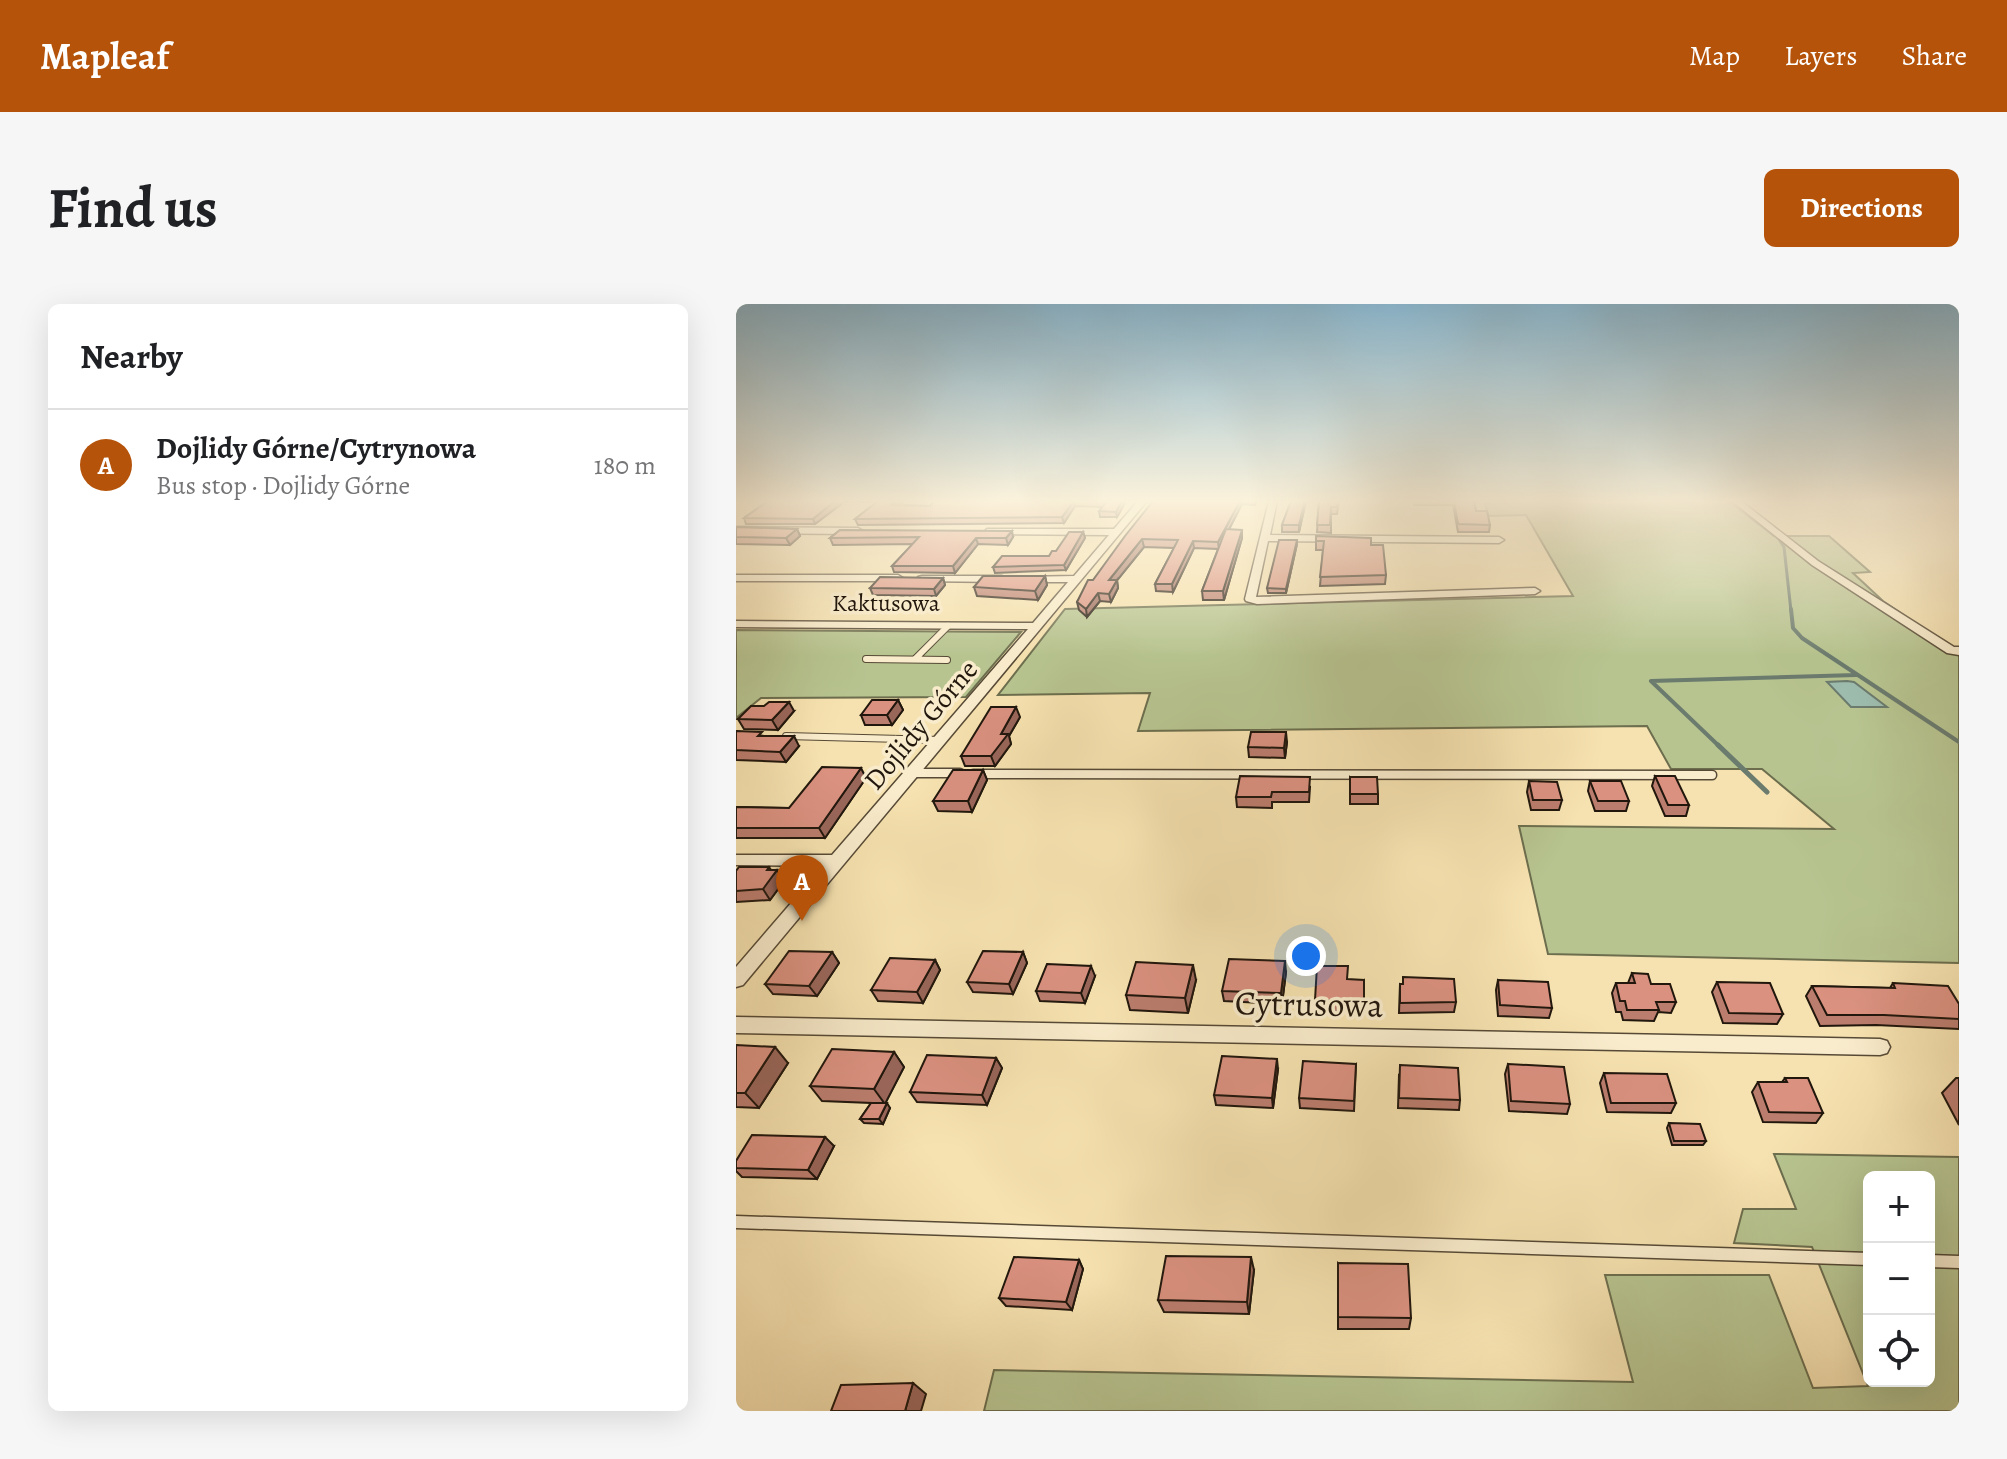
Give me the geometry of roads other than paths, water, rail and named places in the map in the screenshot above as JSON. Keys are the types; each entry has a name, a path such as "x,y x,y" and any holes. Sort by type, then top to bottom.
{"street":[{"name":"Dojlidy Górne","path":"736,980 1099,553"},
{"path":"1260,553 1249,595 1250,599 1257,601 1535,591"},
{"path":"1802,553 1955,651"},
{"path":"736,578 1077,579"},
{"name":"Kaktusowa","path":"736,624 1037,626"},
{"path":"736,860 837,861"},
{"name":"Cytrusowa","path":"736,1025 1880,1047"}],"lane":[{"path":"914,660 948,626"},
{"path":"866,659 947,660"},
{"path":"772,736 941,740"},
{"path":"913,773 1712,775"},
{"path":"736,1222 1863,1259"},
{"path":"1935,1261 1959,1262"}],"waterway":[{"path":"1785,553 1791,611"},
{"path":"1791,609 1793,628 1802,638 1959,742"},
{"path":"1720,747 1651,681 1856,675"},
{"path":"1718,745 1767,792"}],"place":[{"name":"Dojlidy Górne/Cytrynowa","path":"802,921"}]}
